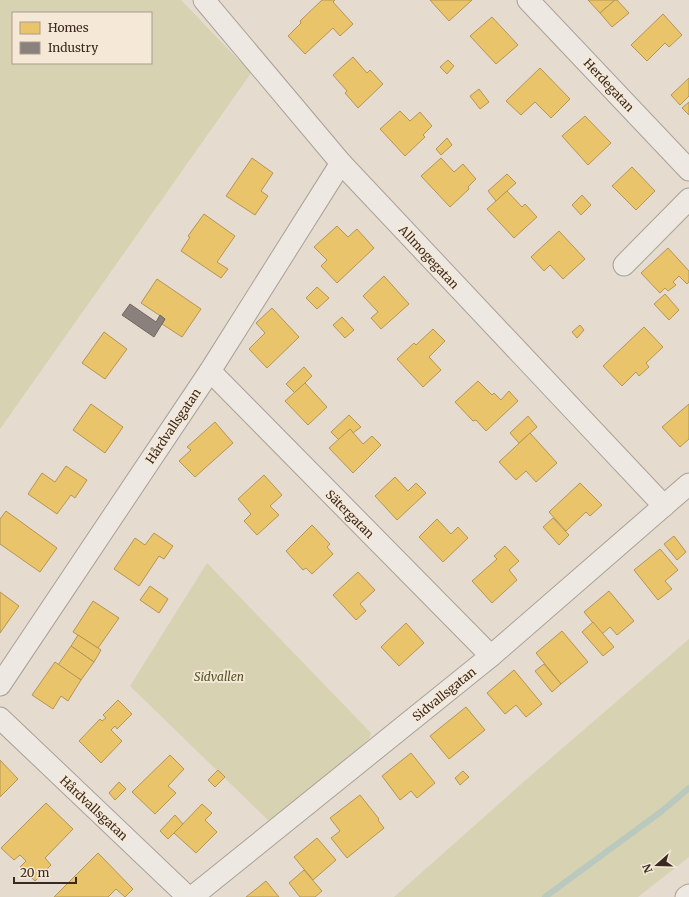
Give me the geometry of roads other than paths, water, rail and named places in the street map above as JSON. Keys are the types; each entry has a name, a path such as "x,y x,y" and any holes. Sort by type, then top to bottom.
{"street":[{"name":"Allmogegatan","path":"204,0 341,164 664,506"},
{"name":"Herdegatan","path":"528,0 689,170"},
{"name":"Hårdvallsgatan","path":"0,685 210,371 341,164"},
{"path":"624,265 689,199"},
{"name":"Sätergatan","path":"210,371 491,656"},
{"name":"Sidvallsgatan","path":"192,897 491,656 689,484"},
{"name":"Hårdvallsgatan","path":"0,718 188,897"}],"waterway":[{"path":"545,897 662,811 689,788"}],"park label":[{"name":"Sidvallen","path":"219,676"}]}
